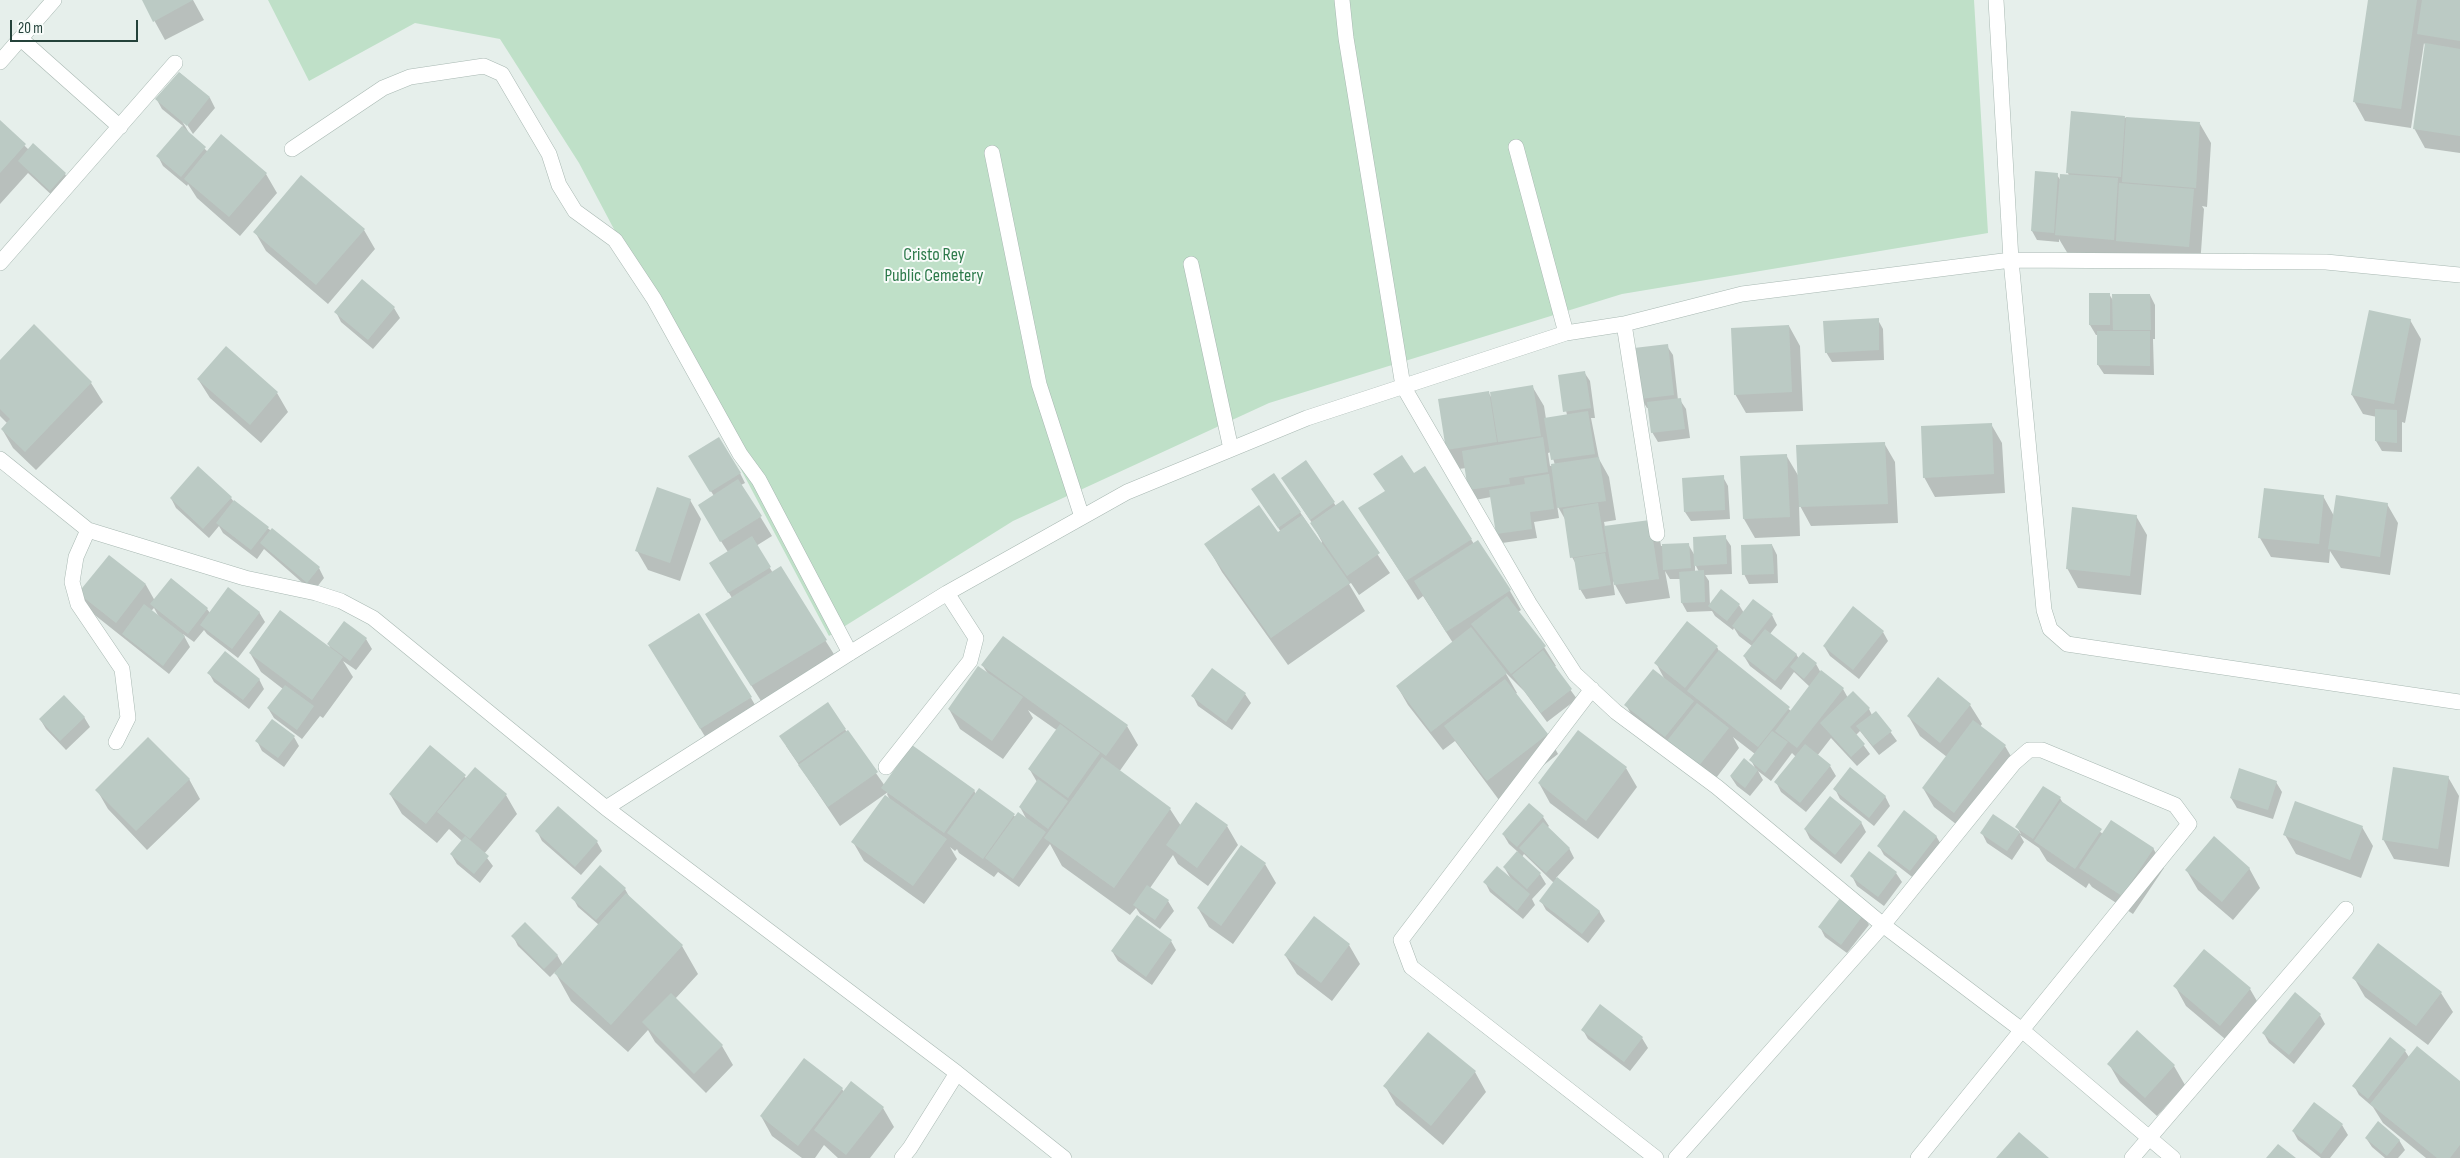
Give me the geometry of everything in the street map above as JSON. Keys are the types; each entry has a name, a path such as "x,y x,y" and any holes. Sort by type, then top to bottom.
{"street":[{"path":"0,62 54,0"},
{"path":"1342,0 1346,38 1402,386 1529,604 1575,674 1616,712 1717,787 1883,925 2023,1031 2150,1136 2173,1158"},
{"path":"1996,0 2011,260 2044,610 2050,629 2067,644 2460,702"},
{"path":"21,39 120,127"},
{"path":"0,263 175,63"},
{"path":"292,149 383,88 410,77 484,66 502,74 549,154 559,185 575,211 615,240 654,299 740,454 759,480 850,653"},
{"path":"1516,147 1566,333"},
{"path":"992,153 1039,384 1082,517"},
{"path":"606,808 850,653 947,594 1126,492 1307,418 1566,333 1624,324 1742,294 2011,260 2326,262 2460,275"},
{"path":"1191,264 1231,449"},
{"path":"1624,324 1657,534"},
{"path":"0,460 88,530 246,578 316,593 340,601 373,618 606,808 957,1073 1064,1158"},
{"path":"88,530 76,557 72,582 78,604 122,669 128,718 116,742"},
{"path":"886,767 970,661 974,650 976,638 947,594"},
{"path":"1592,689 1401,940 1411,967 1656,1158"},
{"path":"1676,1158 1883,925 2014,763 2029,750 2042,750 2175,805 2189,824 2023,1031 1918,1158"},
{"path":"2132,1158 2346,909"},
{"path":"902,1158 957,1073"}],"green space":[{"name":"Cristo Rey Public Cemetery","path":"268,0 1974,0 1988,233 1622,294 1269,403 1013,521 829,636 579,163 500,39 415,23 309,81"}],"building":[{"path":"142,0 193,0 153,22"},
{"path":"2368,0 2417,0 2401,109 2353,102"},
{"path":"2422,0 2460,0 2460,41 2417,34"},
{"path":"2425,43 2460,49 2460,136 2413,129"},
{"path":"179,72 210,97 187,126 155,99"},
{"path":"2071,111 2125,116 2121,177 2066,173"},
{"path":"2126,117 2200,122 2196,188 2122,182"},
{"path":"0,120 26,144 0,173"},
{"path":"182,126 206,147 181,177 156,156"},
{"path":"221,134 267,173 229,217 184,179"},
{"path":"33,143 66,173 50,191 18,161"},
{"path":"2035,171 2058,173 2054,233 2031,231"},
{"path":"2060,174 2118,178 2114,240 2055,235"},
{"path":"301,175 365,229 316,285 253,232"},
{"path":"2119,183 2194,189 2189,247 2116,241"},
{"path":"362,279 395,307 368,340 334,312"},
{"path":"2089,293 2110,293 2110,325 2089,325"},
{"path":"2112,294 2150,294 2151,330 2113,330"},
{"path":"2369,310 2411,319 2394,404 2351,395"},
{"path":"1879,318 1879,350 1825,353 1823,321"},
{"path":"34,324 92,382 25,452 1,429 10,419 0,409 0,360"},
{"path":"1789,325 1792,392 1734,395 1731,328"},
{"path":"2097,331 2150,331 2150,366 2097,365"},
{"path":"1668,344 1674,395 1640,399 1634,348"},
{"path":"226,346 278,392 250,425 197,379"},
{"path":"1585,371 1591,408 1563,412 1558,375"},
{"path":"1533,385 1541,436 1498,442 1490,392"},
{"path":"1489,391 1497,442 1446,450 1438,399"},
{"path":"1681,398 1685,429 1651,433 1647,402"},
{"path":"2375,409 2397,410 2397,443 2375,441"},
{"path":"1588,411 1595,454 1551,460 1544,418"},
{"path":"1992,423 1994,474 1923,478 1921,426"},
{"path":"719,437 741,473 710,492 688,456"},
{"path":"1543,437 1548,472 1509,478 1510,484 1468,490 1462,451"},
{"path":"1885,442 1888,504 1799,507 1796,445"},
{"path":"1787,454 1790,517 1743,519 1740,456"},
{"path":"1402,455 1414,473 1425,466 1472,539 1406,581 1358,508 1385,491 1373,474"},
{"path":"1599,457 1606,501 1557,508 1551,464"},
{"path":"1306,460 1335,502 1310,520 1281,478"},
{"path":"198,466 232,497 203,529 170,498"},
{"path":"1274,473 1301,512 1278,528 1251,489"},
{"path":"1549,474 1554,509 1530,512 1532,529 1496,534 1489,490 1525,484 1524,478"},
{"path":"1724,475 1725,510 1684,512 1682,478"},
{"path":"738,479 762,516 720,542 698,505"},
{"path":"657,487 691,499 670,563 635,551"},
{"path":"2264,488 2324,495 2319,544 2258,538"},
{"path":"2336,495 2388,503 2380,557 2328,549"},
{"path":"234,500 269,527 251,550 216,523"},
{"path":"1343,500 1380,553 1347,576 1310,523"},
{"path":"1598,503 1606,552 1570,558 1563,509"},
{"path":"1259,505 1278,532 1302,515 1350,583 1271,638 1204,544"},
{"path":"2072,507 2137,515 2130,576 2066,569"},
{"path":"1650,520 1659,579 1614,585 1604,526"},
{"path":"272,528 320,567 307,583 260,543"},
{"path":"1726,535 1727,564 1694,566 1693,537"},
{"path":"752,536 771,567 728,593 709,563"},
{"path":"1478,540 1511,590 1446,632 1414,581"},
{"path":"1689,543 1691,568 1663,570 1662,544"},
{"path":"1772,544 1774,574 1742,575 1741,545"},
{"path":"1605,553 1611,585 1579,590 1574,558"},
{"path":"109,555 146,584 116,623 78,593"},
{"path":"781,566 827,640 751,686 705,614"},
{"path":"1704,570 1705,602 1681,603 1679,572"},
{"path":"171,578 208,608 188,634 150,604"},
{"path":"228,587 260,612 232,649 200,625"},
{"path":"1721,589 1740,604 1727,621 1708,606"},
{"path":"1507,596 1546,646 1511,674 1471,624"},
{"path":"1753,599 1773,614 1752,641 1732,626"},
{"path":"144,604 185,636 163,666 122,634"},
{"path":"1853,606 1884,631 1853,670 1823,646"},
{"path":"280,610 343,657 312,700 249,653"},
{"path":"699,613 752,697 700,729 648,645"},
{"path":"344,621 367,638 350,661 327,644"},
{"path":"1687,621 1718,646 1685,688 1654,663"},
{"path":"1471,627 1507,673 1431,732 1396,686"},
{"path":"1765,629 1797,654 1775,681 1743,656"},
{"path":"1003,636 1128,725 1106,756 981,665"},
{"path":"1543,650 1572,689 1541,713 1512,675"},
{"path":"1719,650 1790,707 1758,747 1687,691"},
{"path":"225,651 260,679 243,700 207,673"},
{"path":"1803,652 1817,663 1804,679 1790,667"},
{"path":"978,666 1023,697 992,741 948,709"},
{"path":"1212,668 1246,693 1226,722 1191,696"},
{"path":"1653,669 1694,701 1665,737 1624,705"},
{"path":"1821,670 1844,688 1797,748 1775,731"},
{"path":"1938,677 1971,704 1940,743 1907,716"},
{"path":"1505,679 1548,734 1487,781 1444,726"},
{"path":"285,685 314,706 297,730 267,708"},
{"path":"1853,691 1870,708 1850,727 1865,744 1851,757 1820,723"},
{"path":"64,695 85,717 60,741 39,719"},
{"path":"828,702 846,729 798,763 779,736"},
{"path":"1697,703 1729,728 1698,767 1666,742"},
{"path":"1876,711 1892,731 1873,746 1856,726"},
{"path":"272,719 295,736 278,758 255,741"},
{"path":"1973,720 2006,745 1954,813 1922,788"},
{"path":"1060,724 1100,753 1068,798 1028,769"},
{"path":"848,730 878,772 828,807 798,765"},
{"path":"1578,730 1627,767 1586,821 1538,783"},
{"path":"1772,731 1788,742 1765,773 1749,760"},
{"path":"148,737 190,779 136,831 95,790"},
{"path":"1805,744 1831,765 1800,803 1774,782"},
{"path":"430,745 466,775 426,824 389,794"},
{"path":"912,745 975,790 944,833 881,788"},
{"path":"1102,757 1171,808 1114,888 1044,838"},
{"path":"1744,758 1758,770 1745,788 1730,776"},
{"path":"475,767 507,794 470,839 437,812"},
{"path":"1850,767 1886,796 1869,818 1833,789"},
{"path":"2393,767 2449,776 2438,849 2382,840"},
{"path":"2239,768 2277,781 2268,810 2230,798"},
{"path":"1038,779 1068,801 1048,829 1019,807"},
{"path":"2043,786 2061,797 2033,839 2015,827"},
{"path":"979,788 1015,814 983,859 947,833"},
{"path":"885,795 947,839 913,886 851,842"},
{"path":"1830,796 1862,822 1835,855 1804,829"},
{"path":"2061,801 2102,829 2075,869 2034,841"},
{"path":"2295,801 2363,826 2350,860 2283,835"},
{"path":"1196,802 1228,825 1197,868 1166,845"},
{"path":"1529,803 1544,816 1517,847 1502,834"},
{"path":"558,806 598,841 575,867 535,831"},
{"path":"1904,810 1937,836 1910,871 1877,846"},
{"path":"1018,812 1046,832 1013,879 985,858"},
{"path":"1993,814 2020,832 2007,851 1980,833"},
{"path":"2111,820 2154,848 2122,896 2079,868"},
{"path":"1543,822 1570,848 1546,873 1519,848"},
{"path":"465,836 489,856 474,874 450,854"},
{"path":"2214,836 2250,868 2222,902 2185,870"},
{"path":"1241,845 1266,863 1221,926 1197,908"},
{"path":"1517,851 1541,873 1527,889 1503,867"},
{"path":"1869,851 1897,872 1878,897 1850,876"},
{"path":"600,865 626,888 596,920 571,898"},
{"path":"1497,866 1530,894 1517,911 1483,882"},
{"path":"1557,877 1600,911 1582,934 1539,901"},
{"path":"1147,885 1169,900 1155,920 1133,905"},
{"path":"626,893 683,945 611,1025 554,973"},
{"path":"1841,897 1864,914 1841,945 1818,927"},
{"path":"1137,915 1172,940 1146,977 1111,951"},
{"path":"1314,916 1350,944 1321,983 1284,955"},
{"path":"525,922 558,955 544,969 511,936"},
{"path":"2378,943 2442,992 2416,1026 2352,978"},
{"path":"2204,949 2251,988 2220,1026 2173,986"},
{"path":"2295,992 2321,1014 2289,1055 2262,1033"},
{"path":"671,993 723,1045 694,1074 642,1022"},
{"path":"1600,1004 1643,1037 1624,1062 1581,1030"},
{"path":"2137,1030 2175,1065 2145,1098 2107,1064"},
{"path":"1428,1032 1476,1071 1431,1126 1383,1086"},
{"path":"2390,1037 2406,1050 2368,1099 2352,1086"},
{"path":"2417,1046 2460,1081 2460,1145 2450,1158 2437,1158 2370,1104"},
{"path":"804,1058 843,1088 798,1146 760,1116"},
{"path":"851,1081 884,1107 846,1155 814,1130"},
{"path":"2314,1102 2343,1124 2321,1154 2292,1131"},
{"path":"2378,1121 2400,1140 2387,1156 2365,1138"},
{"path":"2019,1132 2049,1158 1996,1158"},
{"path":"2278,1144 2296,1158 2266,1158"}]}
